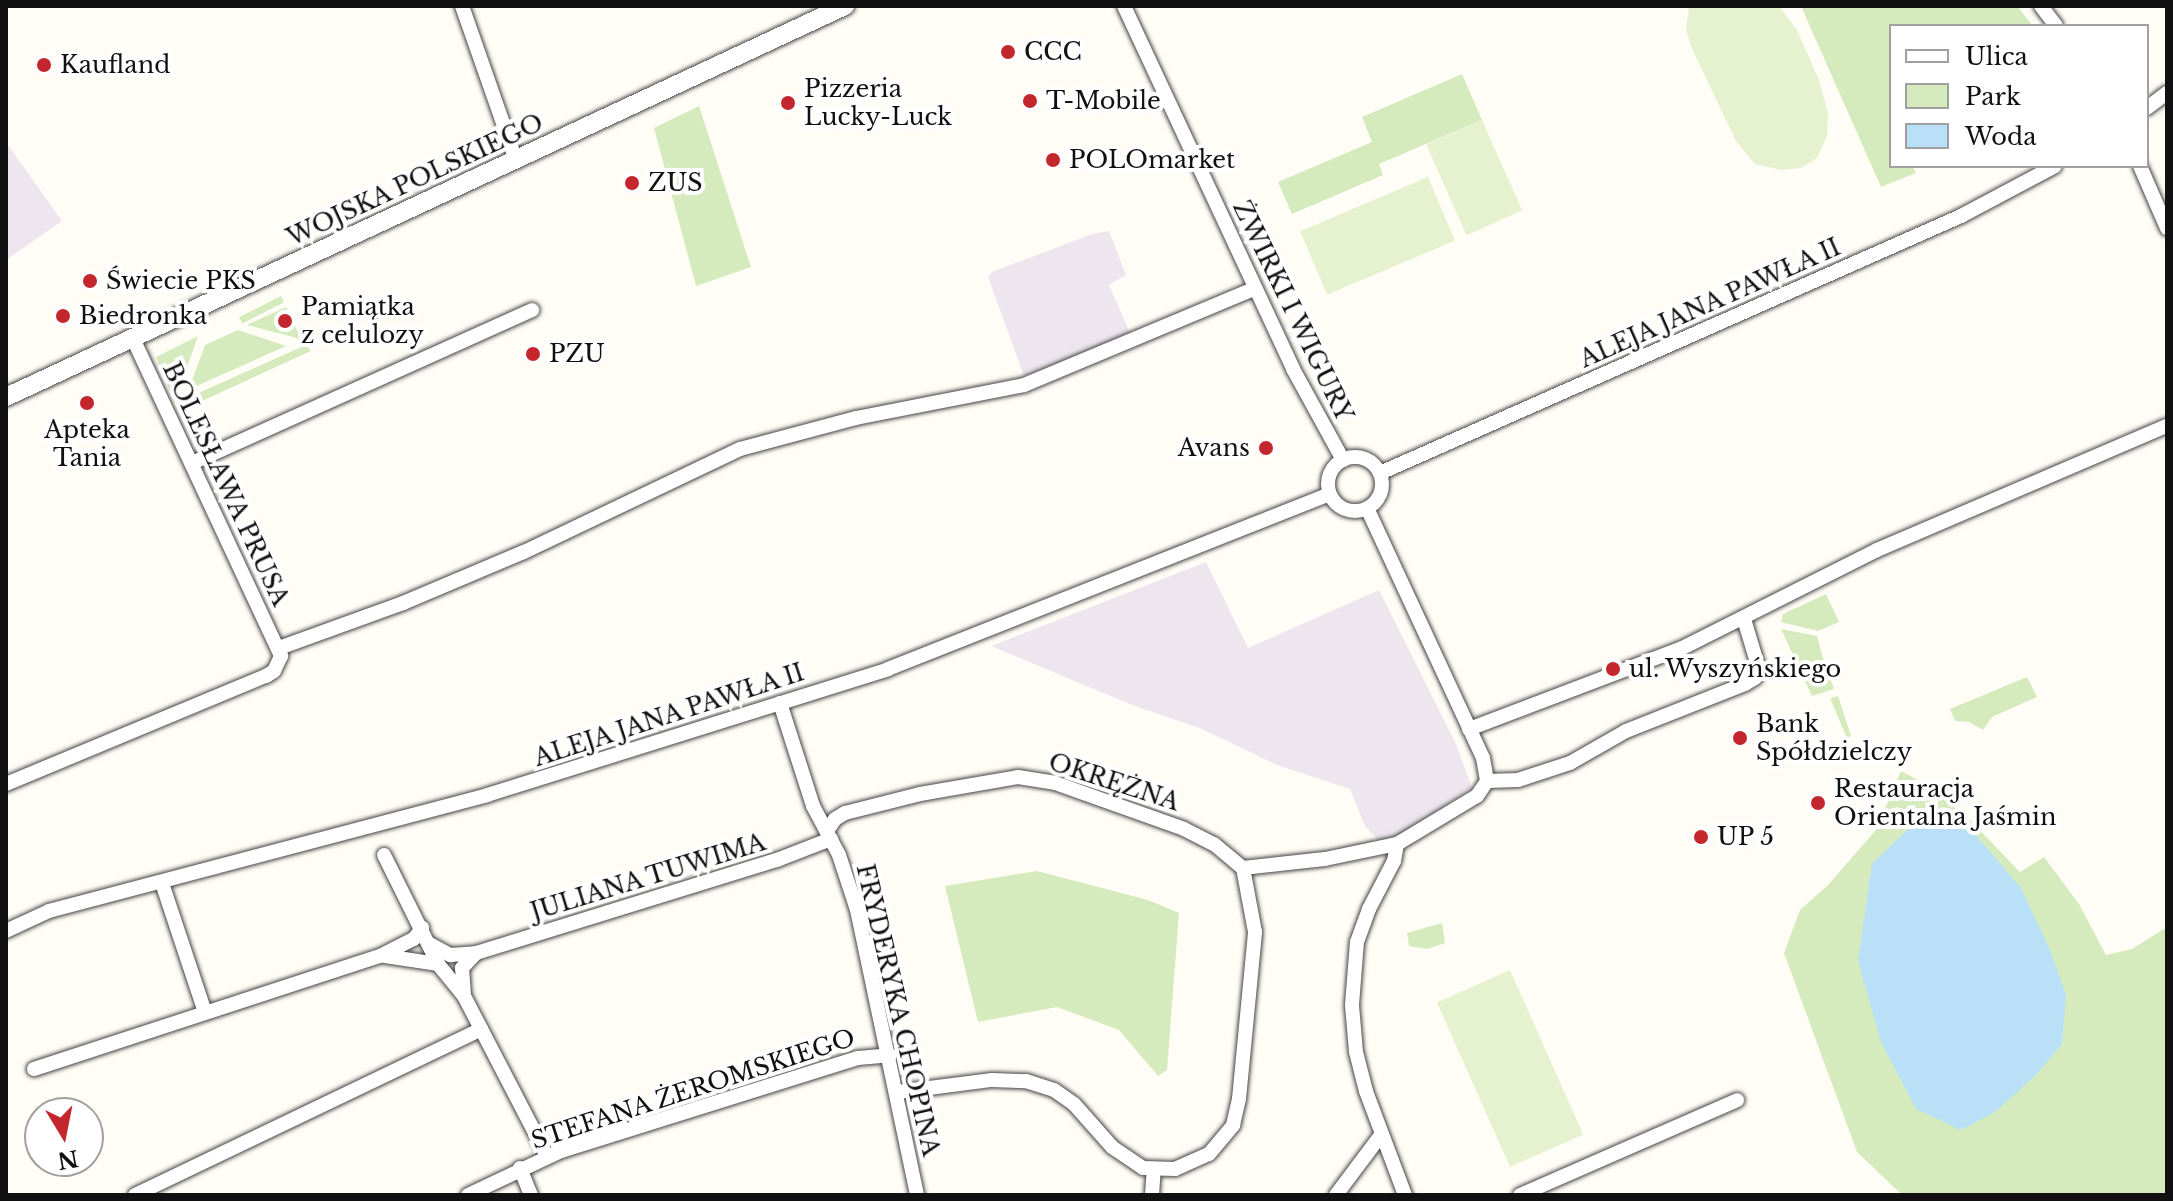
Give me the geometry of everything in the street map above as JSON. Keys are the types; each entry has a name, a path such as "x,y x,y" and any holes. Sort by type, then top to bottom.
{"street":[{"path":"462,6 516,160"},
{"name":"WOJSKA POLSKIEGO","path":"6,397 845,6"},
{"name":"ŻWIRKI I WIGURY","path":"1124,6 1254,289 1343,460"},
{"path":"2041,6 2054,24"},
{"path":"2149,106 2167,93"},
{"name":"ALEJA JANA PAWŁA II","path":"1380,473 1961,216 2051,168"},
{"path":"2141,168 2167,228"},
{"path":"6,784 266,676 278,665 279,648 403,603 524,552 740,449 856,418 1024,385 1254,289"},
{"path":"192,463 532,310"},
{"name":"BOLESŁAWA PRUSA","path":"133,338 279,648"},
{"path":"1469,729 1649,661 1744,619 1877,550 2167,426"},
{"path":"1343,460 1368,460 1380,473 1382,489 1367,508 1349,511 1334,502 1330,494 1330,474 1343,460"},
{"name":"ALEJA JANA PAWŁA II","path":"6,931 49,911 487,795 780,703 913,659 1330,494"},
{"path":"898,1092 1008,1079 1044,1086 1074,1104 1121,1156 1132,1163 1154,1169 1175,1169 1209,1154 1226,1137 1237,1113 1255,932 1243,868 1325,859 1397,844 1477,796 1487,781 1487,769 1367,508"},
{"path":"1487,781 1518,780 1570,763 1626,731 1755,678 1759,669 1744,619"},
{"name":"FRYDERYKA CHOPINA","path":"780,703 813,806 829,835 857,910 898,1092 917,1195"},
{"name":"OKRĘŻNA","path":"829,835 835,819 845,813 1003,778 1037,778 1184,829 1214,844 1243,868"},
{"name":"JULIANA TUWIMA","path":"430,944 450,955 476,953 777,860 829,835"},
{"path":"1397,844 1394,861 1365,920 1353,970 1356,1052 1381,1135 1405,1195"},
{"path":"384,855 438,964 464,996 547,1156"},
{"path":"162,883 205,1012"},
{"path":"34,1069 380,956 414,939 422,928"},
{"path":"464,996 462,968 476,953"},
{"path":"380,956 400,956 438,964"},
{"path":"135,1195 481,1029"},
{"name":"STEFANA ŻEROMSKIEGO","path":"468,1195 547,1156 858,1058 890,1055"},
{"path":"1520,1195 1737,1100"},
{"path":"1336,1195 1381,1135"},
{"path":"520,1168 531,1195"},
{"path":"1152,1195 1154,1169"}],"shaded area":[{"path":"6,142 62,221 6,260"},
{"path":"1109,231 1126,275 1109,285 1131,335 1024,376 988,277 992,272 1092,234"},
{"path":"1206,562 1248,648 1379,590 1456,744 1472,788 1400,834 1379,841 1365,826 1350,789 1277,765 1202,729 1132,705 991,646"}],"green space":[{"path":"1689,6 1779,6 1797,30 1819,80 1828,113 1827,136 1817,158 1801,168 1781,170 1755,164 1736,141 1693,51 1686,30"},
{"path":"1801,6 2017,6 2031,24 1889,24 1889,168 1913,168 1916,173 1881,187"},
{"path":"1462,74 1482,120 1379,164 1383,175 1292,214 1278,182 1372,142 1362,117"},
{"path":"699,106 751,267 696,286 654,128"},
{"path":"1482,120 1522,210 1467,235 1426,145"},
{"path":"1428,177 1455,241 1327,295 1300,231"},
{"path":"281,296 284,302 242,324 239,317"},
{"path":"286,307 301,339 247,325"},
{"path":"238,330 286,346 192,388 190,386 205,345"},
{"path":"198,336 179,390 171,393 156,357"},
{"path":"306,345 311,351 180,411 177,406 185,399"},
{"path":"1826,594 1839,622 1818,631 1781,622 1783,614"},
{"path":"1781,629 1817,636 1824,662 1801,672"},
{"path":"1827,669 1834,689 1812,696 1804,679"},
{"path":"2027,677 2037,697 1992,717 1983,730 1969,722 1955,721 1950,709"},
{"path":"1838,696 1851,736 1847,738 1830,698"},
{"path":"1901,771 1930,787 1971,821 2020,872 2044,857 2079,904 2106,955 2132,949 2167,927 2167,1195 1902,1195 1857,1152 1784,953 1800,910 1828,885 1876,830"},
{"path":"1037,871 1148,900 1179,913 1167,1070 1158,1076 1119,1030 1057,1007 978,1022 945,886"},
{"path":"1442,923 1445,943 1427,949 1409,946 1407,933"},
{"path":"1510,970 1583,1134 1510,1167 1437,1003"}],"water":[{"path":"1951,826 1973,832 2021,888 2050,950 2066,995 2062,1044 2035,1076 1995,1112 1961,1130 1916,1109 1881,1042 1858,961 1872,864 1908,829"}],"place":[{"name":"CCC","path":"1008,52"},
{"name":"Kaufland","path":"44,65"},
{"name":"T-Mobile","path":"1030,101"},
{"name":"Pizzeria Lucky-Luck","path":"788,103"},
{"name":"POLOmarket","path":"1053,160"},
{"name":"ZUS","path":"632,183"},
{"name":"Świecie PKS","path":"90,281"},
{"name":"Biedronka","path":"63,316"},
{"name":"Pamiątka z celulozy","path":"285,321"},
{"name":"PZU","path":"533,354"},
{"name":"Apteka Tania","path":"87,403"},
{"name":"Avans","path":"1266,448"},
{"name":"ul. Wyszyńskiego","path":"1613,669"},
{"name":"Bank Spółdzielczy","path":"1740,738"},
{"name":"Restauracja Orientalna Jaśmin","path":"1818,803"},
{"name":"UP 5","path":"1701,837"}]}
